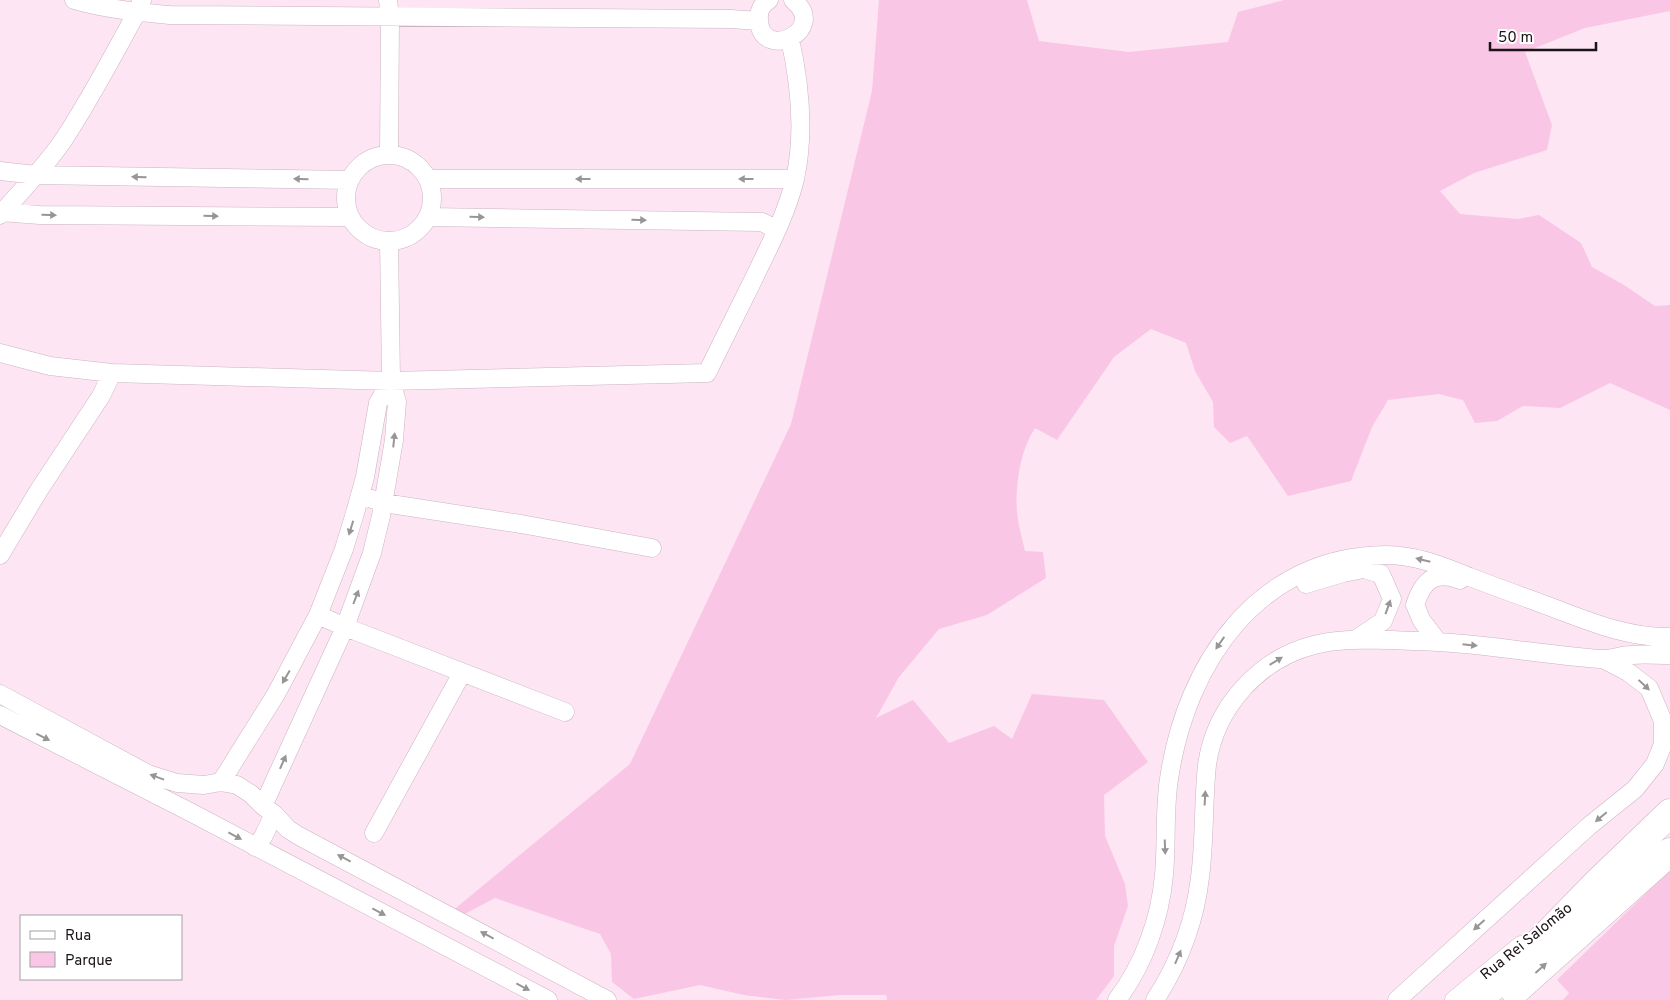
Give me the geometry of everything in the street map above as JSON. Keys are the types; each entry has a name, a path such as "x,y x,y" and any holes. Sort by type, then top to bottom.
{"main road":[{"path":"1478,1000 1511,971 1599,881 1670,813"},
{"path":"1505,1000 1670,852"}],"street":[{"path":"74,0 88,4 140,6 169,15 731,19 759,21"},
{"path":"388,0 390,18 389,155"},
{"path":"769,0 761,8 760,28 776,41 790,39 796,35 803,23 801,10 793,0"},
{"path":"1,213 36,175 64,140 140,6"},
{"path":"0,353 50,366 112,372 392,382 707,373 777,230 795,180 800,104 798,79 790,39"},
{"path":"389,155 398,156 416,164 428,179 432,198 428,217 416,232 399,240 389,242 370,237 355,225 350,217 345,198 350,180 362,165 370,159 389,155"},
{"path":"0,170 36,175 350,180"},
{"path":"428,179 795,180"},
{"path":"1,213 40,215 350,217"},
{"path":"428,217 762,222 777,230"},
{"path":"255,847 263,837 269,810 345,628 372,553 384,503 394,440 397,402 392,382 389,242"},
{"path":"0,555 39,490 101,396 112,372"},
{"path":"192,813 191,802 198,789 213,783 276,694 318,615 344,549 360,496 373,440 378,403 392,382"},
{"path":"360,496 384,503 521,524 652,548"},
{"path":"1117,1000 1132,978 1142,958 1157,918 1164,875 1169,778 1181,725 1190,700 1210,658 1233,626 1246,612 1269,593 1294,578 1330,563 1350,558 1402,555 1441,564 1468,576 1616,630 1650,636 1670,636"},
{"path":"1246,612 1313,581 1364,569 1381,574 1392,599 1383,621 1355,640"},
{"path":"1438,642 1422,621 1415,605 1419,593 1430,580 1446,575 1476,586 1535,601"},
{"path":"318,615 345,628 565,712"},
{"path":"1155,1000 1173,968 1182,947 1196,901 1200,877 1207,764 1211,747 1224,714 1245,686 1257,674 1279,659 1315,644 1355,640 1438,642 1603,659 1631,655 1670,655"},
{"path":"1397,1000 1589,826 1635,789 1655,764 1663,744 1663,721 1649,688 1628,672 1603,659"},
{"path":"374,833 462,672"},
{"path":"0,694 148,774 177,783 213,783 237,785 245,788 288,829 299,836 607,1000"},
{"path":"0,715 192,813 548,1000"},
{"name":"Rua Rei Salomão","path":"1454,1000 1599,881"}],"green space":[{"path":"879,0 1027,0 1039,41 1129,52 1228,42 1238,12 1284,0 1670,0 1670,11 1585,28 1525,52 1552,125 1547,150 1474,173 1440,191 1460,214 1518,219 1539,215 1581,243 1592,267 1624,285 1655,306 1670,305 1670,410 1610,383 1560,408 1523,406 1497,421 1475,423 1463,400 1439,394 1388,400 1372,427 1351,481 1288,496 1247,436 1230,443 1214,427 1213,402 1195,371 1186,343 1151,329 1114,357 1057,440 1035,428 1030,437 1022,458 1018,480 1018,522 1025,551 1043,552 1046,578 987,615 939,629 899,677 876,718 913,700 949,743 994,726 1012,739 1032,694 1104,700 1148,762 1104,795 1105,836 1125,884 1128,906 1114,946 1114,976 1096,1000 887,1000 886,995 840,995 786,1000 744,995 700,985 634,999 612,982 611,954 600,934 495,898 459,917 451,912 630,764 791,424 872,91"},
{"path":"1670,870 1670,1000 1563,1000 1569,993 1557,980"}]}
